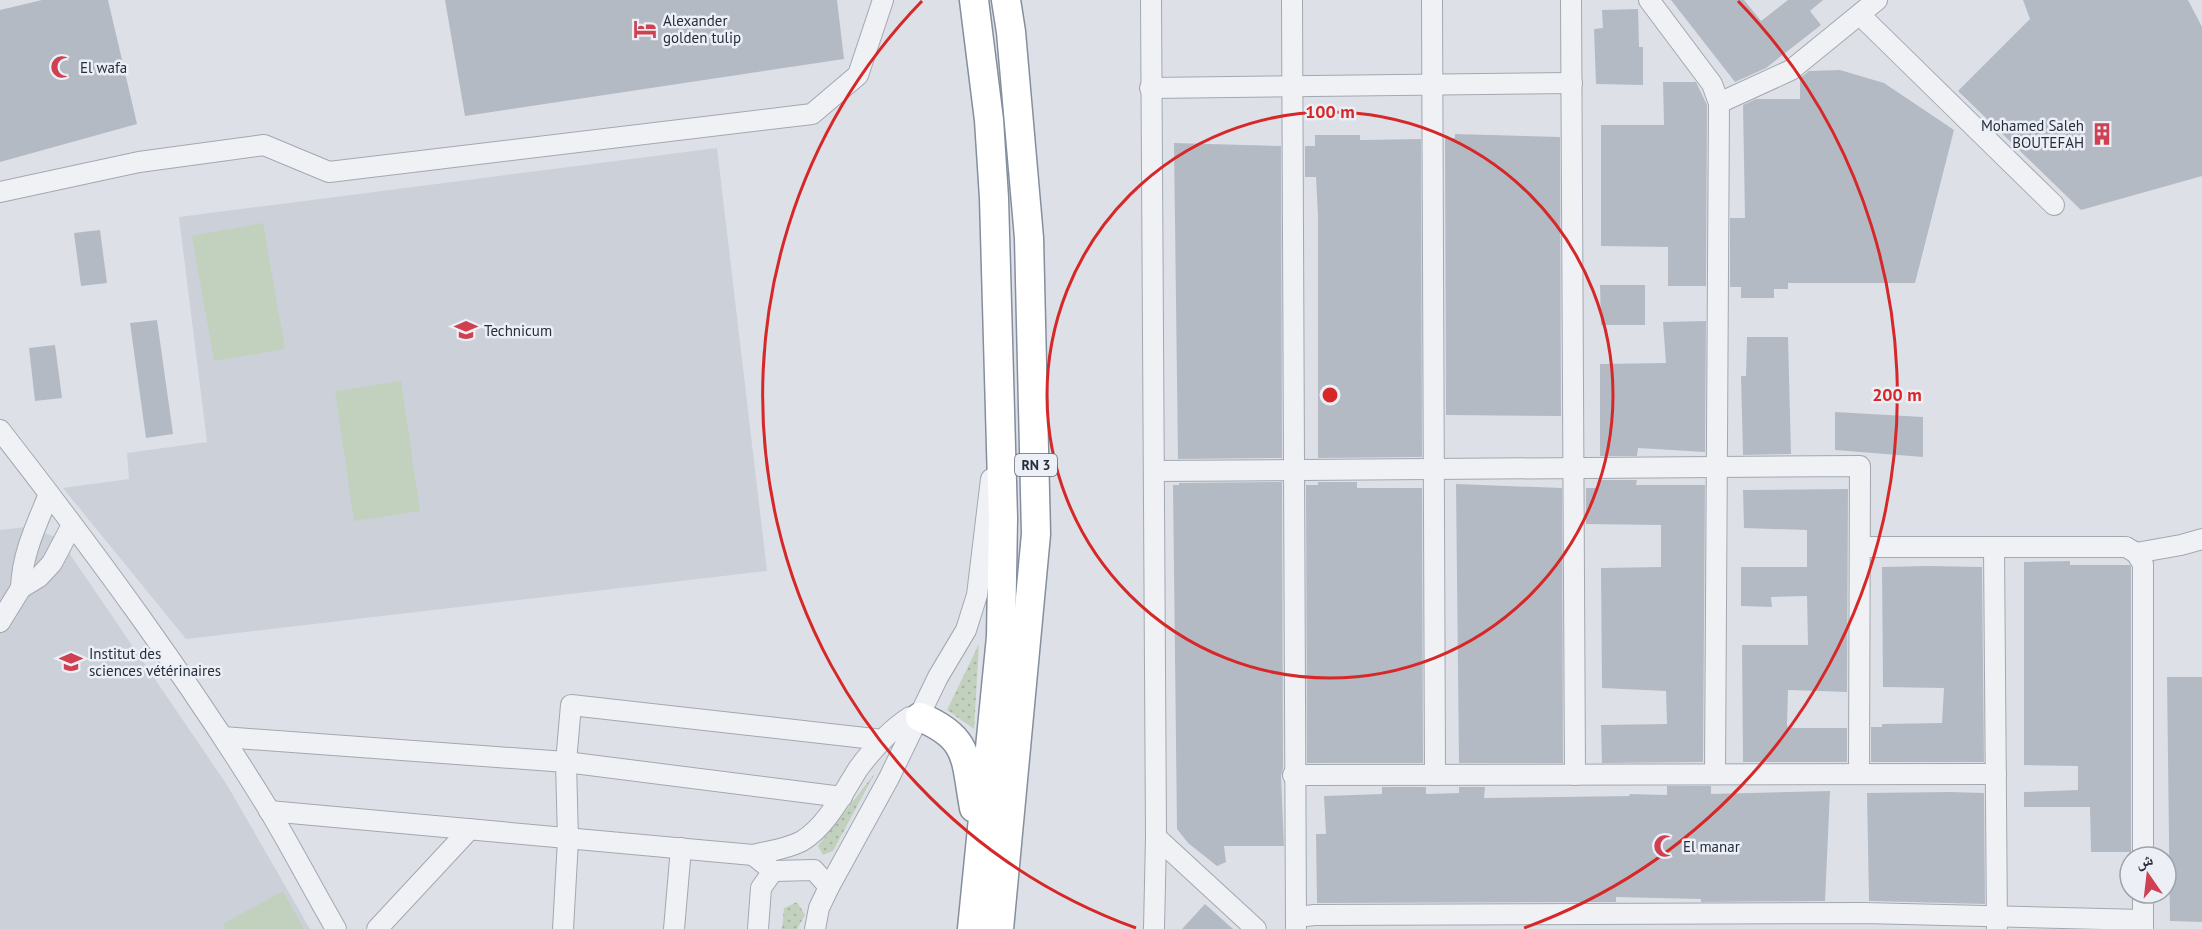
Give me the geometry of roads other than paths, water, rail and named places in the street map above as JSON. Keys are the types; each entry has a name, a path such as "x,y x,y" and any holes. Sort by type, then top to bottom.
{"highway":[{"name":"RN 3","path":"972,929 1001,637 1003,518 990,131 974,0"},
{"name":"RN 3","path":"999,929 1036,534 1029,238 1012,42 1006,0"},
{"path":"920,717 942,726 954,735 961,748 980,836"}],"street":[{"path":"0,192 138,162 264,145 329,172 812,114 858,75 883,0"},
{"path":"1151,0 1156,837 1154,929"},
{"path":"1292,0 1293,775 1296,923 1315,915 1437,922 1864,921 2143,925 2143,905"},
{"path":"1432,0 1436,468 1435,775"},
{"path":"1571,0 1575,775"},
{"path":"1649,0 1712,84 1719,102 1714,774"},
{"path":"1719,102 1791,70 1877,0"},
{"path":"1860,15 2054,205"},
{"path":"1150,88 1572,83"},
{"path":"815,929 819,908 829,887 920,717 938,677 966,630 977,595 1000,386"},
{"path":"0,430 72,525 223,737 269,811 336,929"},
{"path":"1154,471 1860,466 1859,774"},
{"path":"21,588 21,566 49,494"},
{"path":"0,622 21,588 39,577 52,562 72,525"},
{"path":"2136,553 2202,539"},
{"path":"1861,547 2126,547 2136,553 2143,564 2143,845"},
{"path":"1994,547 1997,923"},
{"path":"563,929 568,840 566,762 571,705 883,741"},
{"path":"269,811 568,840 753,855 783,849 803,840 842,797 860,768 883,741 910,717 920,717"},
{"path":"223,737 566,762 842,797"},
{"path":"1293,775 1996,774"},
{"path":"377,929 470,829"},
{"path":"1156,837 1256,929"},
{"path":"674,929 681,848"},
{"path":"753,855 773,871 814,870 829,887"},
{"path":"758,929 761,888 773,871"}],"place":[{"name":"Alexander golden tulip","path":"645,29"},
{"name":"El wafa","path":"62,67"},
{"name":"Mohamed Saleh BOUTEFAH","path":"2102,134"},
{"name":"Technicum","path":"466,330"},
{"name":"Institut des sciences vétérinaires","path":"71,662"},
{"name":"El manar","path":"1665,846"}]}
